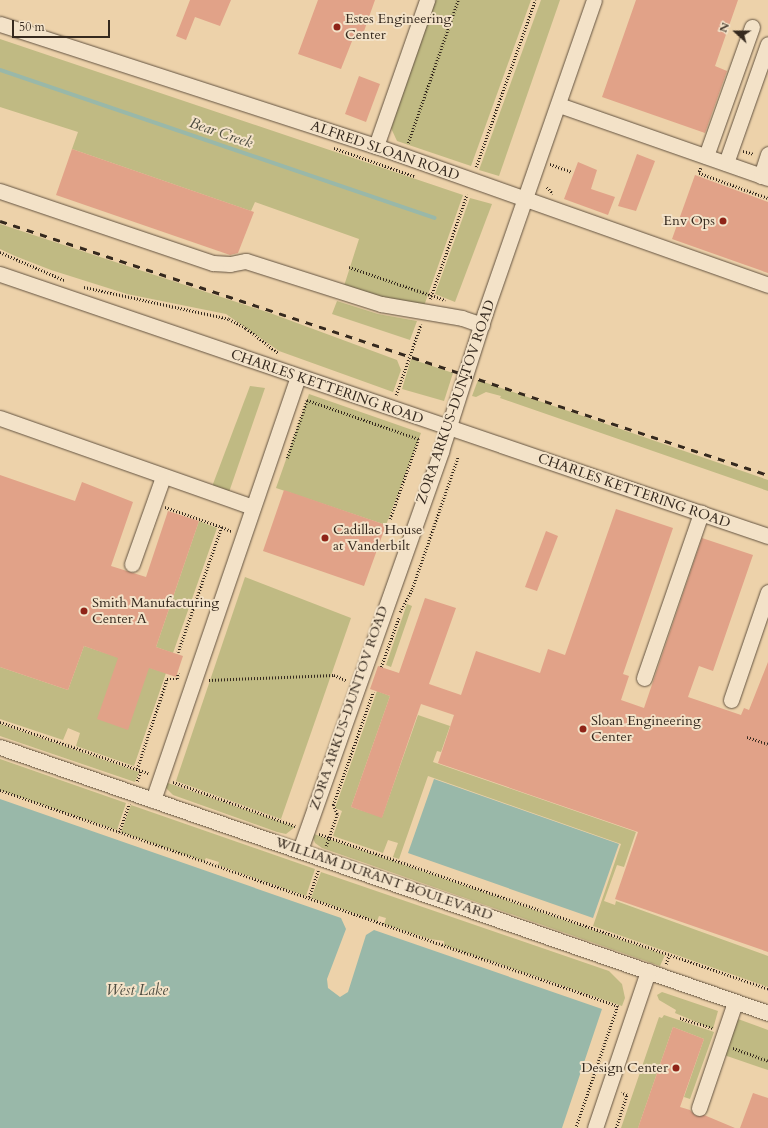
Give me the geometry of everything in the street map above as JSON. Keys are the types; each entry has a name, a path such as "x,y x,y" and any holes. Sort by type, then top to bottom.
{"lane":[{"path":"376,146 427,0"},
{"name":"ZORA ARKUS-DUNTOV ROAD","path":"300,850 448,429 482,324 540,160 594,0"},
{"name":"ALFRED SLOAN ROAD","path":"0,24 376,146 768,285"},
{"path":"706,156 752,27"},
{"path":"726,163 768,44"},
{"path":"559,105 764,177 768,154"},
{"path":"0,191 213,263 230,264 246,261 381,304 426,311 482,324"},
{"name":"CHARLES KETTERING ROAD","path":"0,274 448,429 768,536"},
{"path":"153,800 298,377"},
{"path":"0,418 163,477 253,507"},
{"path":"132,564 163,477"},
{"path":"644,678 701,514"},
{"path":"731,700 768,592"},
{"name":"WILLIAM DURANT BOULEVARD","path":"0,747 768,1013"},
{"path":"595,1128 648,971"},
{"path":"699,1108 735,1002"}],"path":[{"path":"407,148 458,0"},
{"path":"474,172 535,0"},
{"path":"333,148 419,178"},
{"path":"706,156 699,173 768,198"},
{"path":"540,160 572,172"},
{"path":"395,395 432,296 467,194 460,191"},
{"path":"0,252 68,282"},
{"path":"349,268 451,302"},
{"path":"81,286 229,319 246,328 281,355"},
{"path":"284,466 307,400 419,439 390,520"},
{"path":"381,667 458,457"},
{"path":"159,505 234,532"},
{"path":"178,653 222,527"},
{"path":"137,769 167,679 176,679 178,673"},
{"path":"209,680 334,675 346,680"},
{"path":"309,897 337,814 333,806 373,692"},
{"path":"0,722 768,989"},
{"path":"747,738 768,744"},
{"path":"136,783 141,771"},
{"path":"0,790 618,1006 576,1128"},
{"path":"119,832 129,804"},
{"path":"664,967 669,955"},
{"path":"680,1018 768,1061"},
{"path":"608,1088 627,1095 616,1128"}],"shaded area":[{"path":"435,0 531,0 471,166 397,141 391,128"},
{"path":"541,0 560,0 499,176 479,170"},
{"path":"0,39 463,195 424,306 381,298 344,286 359,239 255,202 251,211 72,149 78,132 0,107"},
{"path":"470,198 492,204 455,302 435,294"},
{"path":"0,224 270,313 397,360 401,370 393,392 279,351 226,314 127,294 51,270 15,256 0,249"},
{"path":"337,301 378,314 417,321 410,340 332,314"},
{"path":"411,359 453,373 444,401 402,389"},
{"path":"478,380 768,480 768,491 500,398 501,396 486,392 476,397 472,396"},
{"path":"250,386 265,388 228,495 213,489 213,484"},
{"path":"309,394 421,433 386,525 276,488"},
{"path":"199,521 217,528 173,653 156,647"},
{"path":"245,577 351,618 281,819 176,781"},
{"path":"407,604 412,606 391,667 386,665"},
{"path":"84,646 166,673 134,766 76,746 80,733 68,728 63,740 0,719 0,667 68,690"},
{"path":"377,691 390,696 351,807 382,817 418,715 450,726 441,752 437,751 433,762 636,832 624,867 617,865 604,901 615,905 616,901 768,956 768,987 593,926 621,844 428,776 399,859 393,857 398,843 388,840 383,853 333,836 342,811 335,808"},
{"path":"0,724 139,772 135,782 0,736"},
{"path":"0,759 126,803 117,830 0,790"},
{"path":"165,782 295,827 286,834 277,832 173,795 166,788"},
{"path":"131,805 315,869 306,896 218,865 219,862 206,858 204,861 121,832"},
{"path":"311,833 665,955 660,966 322,848 315,843"},
{"path":"321,872 609,971 622,984 625,998 622,1006 444,945 444,941 430,939 384,924 386,918 379,916 377,921 311,898"},
{"path":"662,992 718,1011 713,1029 675,1013 676,1010 659,1000 657,995"},
{"path":"664,1015 714,1032 690,1099 684,1097 704,1039 673,1027 638,1128 621,1128 659,1017 662,1018"},
{"path":"738,1019 768,1030 768,1070 724,1055"}],"water":[{"path":"434,779 619,844 593,918 408,853"},
{"name":"West Lake","path":"0,799 341,918 346,929 327,979 328,988 340,997 348,992 366,935 374,930 602,1009 562,1128 0,1128"}],"building":[{"path":"190,0 231,0 220,26 195,17 186,40 176,36"},
{"name":"Estes Engineering Center","path":"318,0 375,0 363,34 356,31 341,69 298,54"},
{"path":"636,0 738,0 715,66 727,71 705,133 602,97"},
{"path":"359,76 380,84 366,122 345,114"},
{"path":"72,149 254,212 238,253 230,255 56,195"},
{"path":"637,154 655,161 636,211 618,206"},
{"path":"578,162 597,170 591,189 615,197 608,215 564,199"},
{"name":"Env Ops","path":"695,175 768,202 768,273 672,239"},
{"name":"Smith Manufacturing Center A","path":"0,475 75,501 82,482 133,502 111,566 146,577 168,511 199,521 156,647 183,656 176,677 149,668 128,730 97,719 118,658 84,646 68,690 0,667"},
{"name":"Cadillac House at Vanderbilt","path":"284,490 386,525 364,586 263,551"},
{"name":"Sloan Engineering Center","path":"616,509 673,528 623,674 629,676 621,700 644,708 702,538 753,555 713,671 699,666 688,697 741,715 744,708 749,710 768,662 768,952 615,899 638,832 438,763 454,715 421,704 382,818 351,807 390,696 370,689 378,666 399,673 425,598 456,608 429,684 461,695 476,651 540,673 548,649 565,655"},
{"path":"546,531 558,536 537,591 525,587"},
{"name":"Design Center","path":"673,1027 704,1039 680,1107 690,1110 696,1116 704,1115 735,1128 638,1128"},
{"path":"753,1093 768,1098 768,1128 740,1128"}],"waterway":[{"name":"Bear Creek","path":"0,70 435,218"}],"railway":[{"path":"0,221 768,475"}],"place":[{"name":"Estes Engineering Center","path":"337,27"},
{"name":"Env Ops","path":"723,221"},
{"name":"Cadillac House at Vanderbilt","path":"325,538"},
{"name":"Smith Manufacturing Center A","path":"84,611"},
{"name":"Sloan Engineering Center","path":"583,729"},
{"name":"Design Center","path":"676,1068"}]}
